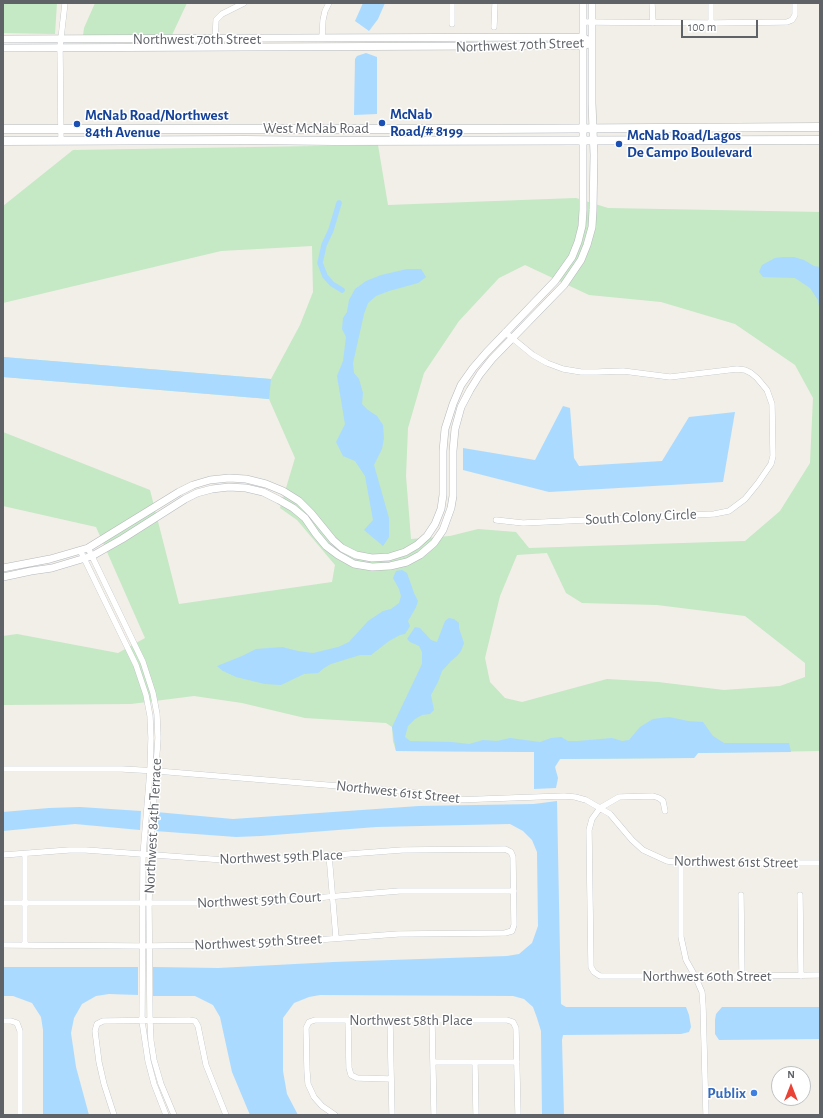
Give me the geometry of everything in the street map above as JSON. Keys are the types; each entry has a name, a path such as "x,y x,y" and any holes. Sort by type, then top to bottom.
{"main road":[{"name":"West McNab Road","path":"3,129 820,127"},
{"path":"690,140 691,134 693,133 714,133 722,128"},
{"name":"West McNab Road","path":"3,141 820,140"}],"street":[{"path":"61,141 61,43 65,3"},
{"path":"215,47 216,20 222,14 244,3"},
{"path":"322,38 322,20 329,3"},
{"path":"452,3 452,24"},
{"path":"494,27 495,3"},
{"path":"3,568 50,559 88,548 179,492 193,485 210,480 228,478 246,479 260,482 283,491 303,505 328,535 342,548 356,554 372,558 389,557 405,552 417,545 427,536 435,524 441,509 443,495 443,451 445,429 461,385 473,368 505,332 564,270 572,257 578,242 584,210 583,3"},
{"path":"3,577 52,568 92,556 122,539 184,499 197,493 212,489 246,488 264,492 293,508 305,518 326,546 354,564 372,567 390,566 407,562 434,543 443,530 451,508 453,496 453,451 455,429 461,407 480,374 492,359 564,285 581,260 587,245 592,227 594,210 592,128 592,3"},
{"path":"652,3 653,23"},
{"path":"711,3 711,23"},
{"path":"583,22 786,22 792,20 795,15 794,3"},
{"name":"Northwest 70th Street","path":"3,48 61,43 215,38 583,37 592,43"},
{"name":"Northwest 70th Street","path":"3,39 61,43 215,47 583,46 592,43"},
{"path":"534,303 541,309"},
{"path":"505,332 512,338"},
{"name":"South Colony Circle","path":"496,520 523,523 714,514 729,511 745,498 771,464 773,456 772,404 767,390 757,378 745,370 737,369 670,377 623,371 581,372 563,369 547,363 533,355 512,338"},
{"path":"439,514 451,508"},
{"name":"Northwest 84th Terrace","path":"88,548 143,662 153,693 157,714 157,770 142,946 142,1021 148,1061 154,1084 166,1115"},
{"name":"Northwest 84th Terrace","path":"80,550 136,665 146,695 150,716 150,770 143,855 149,946 151,1040 154,1060 161,1084 174,1115"},
{"name":"Northwest 61st Street","path":"3,769 157,770 411,792 455,800 564,796 575,797 586,800 610,814 632,840 643,850 668,861 681,863 820,863"},
{"path":"600,808 619,797 653,796 663,801 665,811"},
{"name":"Northwest 60th Street","path":"600,808 592,819 589,830 591,967 594,972 600,976 820,975"},
{"name":"Northwest 59th Place","path":"3,855 86,850 238,861 402,850 505,849 511,852 513,857 514,891"},
{"path":"25,854 25,945"},
{"path":"329,855 336,938"},
{"path":"681,863 681,938 686,960 702,992 706,1115"},
{"name":"Northwest 59th Court","path":"3,903 254,903 399,891 514,891"},
{"name":"Northwest 59th Street","path":"3,945 248,945 398,934 505,933 512,931 514,925 514,891"},
{"path":"741,895 742,976"},
{"path":"800,895 801,976"},
{"path":"3,1021 11,1020 18,1023 20,1031 20,1115"},
{"path":"114,1115 98,1062 95,1031 97,1024 103,1021 150,1020 195,1021 198,1026 206,1065 226,1115"},
{"name":"Northwest 58th Place","path":"335,1115 322,1106 314,1097 308,1084 306,1028 309,1022 315,1020 507,1020 513,1022 516,1028 517,1062"},
{"path":"348,1020 349,1068 351,1075 356,1078 391,1079"},
{"path":"390,1020 392,1115"},
{"path":"432,1020 434,1115"},
{"path":"433,1062 517,1062 518,1115"},
{"path":"475,1062 476,1115"}],"green space":[{"path":"3,3 57,3 55,34 3,33"},
{"path":"95,3 187,3 172,35 83,36 84,28"},
{"path":"378,145 388,205 576,198 608,208 820,212 820,751 698,753 694,758 559,759 534,752 396,751 393,741 392,727 386,723 305,718 242,703 194,696 131,704 3,705 3,636 17,634 118,653 145,638 96,527 3,506 3,432 150,490 179,604 332,582 335,565 297,520 280,508 295,458 269,399 3,377 3,357 271,379 300,325 313,292 312,246 221,251 3,303 3,206 73,150","holes":["525,265 589,295 661,302 735,324 795,365 813,398 810,463 780,511 745,541 529,548 516,532 478,529 450,536 411,539 406,476 408,428 424,373 459,321 499,278","547,553 566,593 582,603 657,605 745,616 805,663 805,677 780,686 724,690 658,682 607,679 522,702 505,698 490,682 485,658 500,596 517,555"]}],"water":[{"path":"363,3 385,3 378,19 369,31 355,21"},
{"path":"366,53 377,57 377,114 354,115 355,59 357,56"},
{"path":"794,257 804,260 814,266 820,267 820,313 818,300 810,288 795,278 763,277 759,272 762,265 775,258"},
{"path":"407,269 421,269 426,277 418,283 376,296 368,303 364,314 353,363 354,373 359,379 363,393 362,404 377,416 383,425 384,438 382,449 374,465 389,518 389,537 383,546 364,530 373,520 365,476 355,461 343,456 336,442 345,424 337,376 343,361 346,337 342,329 343,318 347,312 349,300 355,289 366,281 381,275"},
{"path":"3,357 271,379 269,399 3,377"},
{"path":"563,406 570,408 574,458 579,466 662,461 689,417 735,412 723,482 549,492 463,470 463,448 535,460"},
{"path":"402,570 407,573 418,601 408,621 410,626 405,634 389,641 371,655 360,655 331,664 318,673 304,674 281,685 265,684 236,677 223,671 217,666 256,649 282,647 313,653 338,647 349,642 368,621 399,603 401,596 393,578 396,571"},
{"path":"449,618 454,619 459,623 459,628 464,643 461,651 442,671 431,695 434,710 430,714 422,715 415,719 408,726 405,737 410,741 469,744 483,740 497,741 510,738 540,742 551,738 561,737 568,741 612,738 622,741 629,740 640,727 653,719 669,717 703,722 713,736 724,743 789,743 791,752 698,753 694,758 560,759 555,767 558,778 556,788 534,789 534,752 396,751 392,727 422,664 422,652 419,646 407,639 415,627 420,628 431,640 437,642 445,621"},
{"path":"557,801 561,1004 566,1007 686,1007 691,1027 689,1032 681,1034 563,1035 564,1115 542,1115 541,1031 533,1007 524,999 513,996 320,995 309,997 294,1003 283,1018 283,1071 287,1094 298,1115 250,1115 232,1072 220,1017 213,1005 195,996 153,996 153,967 218,968 507,956 519,954 532,943 538,926 537,852 532,840 523,831 510,824 376,827 236,837 155,831 156,812 233,819 419,806 534,804"},
{"path":"80,807 141,811 140,830 75,824 3,831 3,812"},
{"path":"3,967 138,967 138,995 109,994 96,996 82,1004 74,1018 71,1033 76,1067 89,1115 43,1115 43,1030 41,1017 32,1003 13,996 3,996"},
{"path":"722,1007 820,1007 820,1039 719,1040 715,1034 715,1020 716,1014"}],"waterway":[{"path":"339,203 331,230 324,245 320,263 325,276 332,284 342,290"}],"place":[{"name":"McNab Road/# 8199","path":"382,123"},
{"name":"McNab Road/Northwest 84th Avenue","path":"77,124"},
{"name":"McNab Road/Lagos De Campo Boulevard","path":"619,144"},
{"name":"Publix","path":"754,1093"}]}
